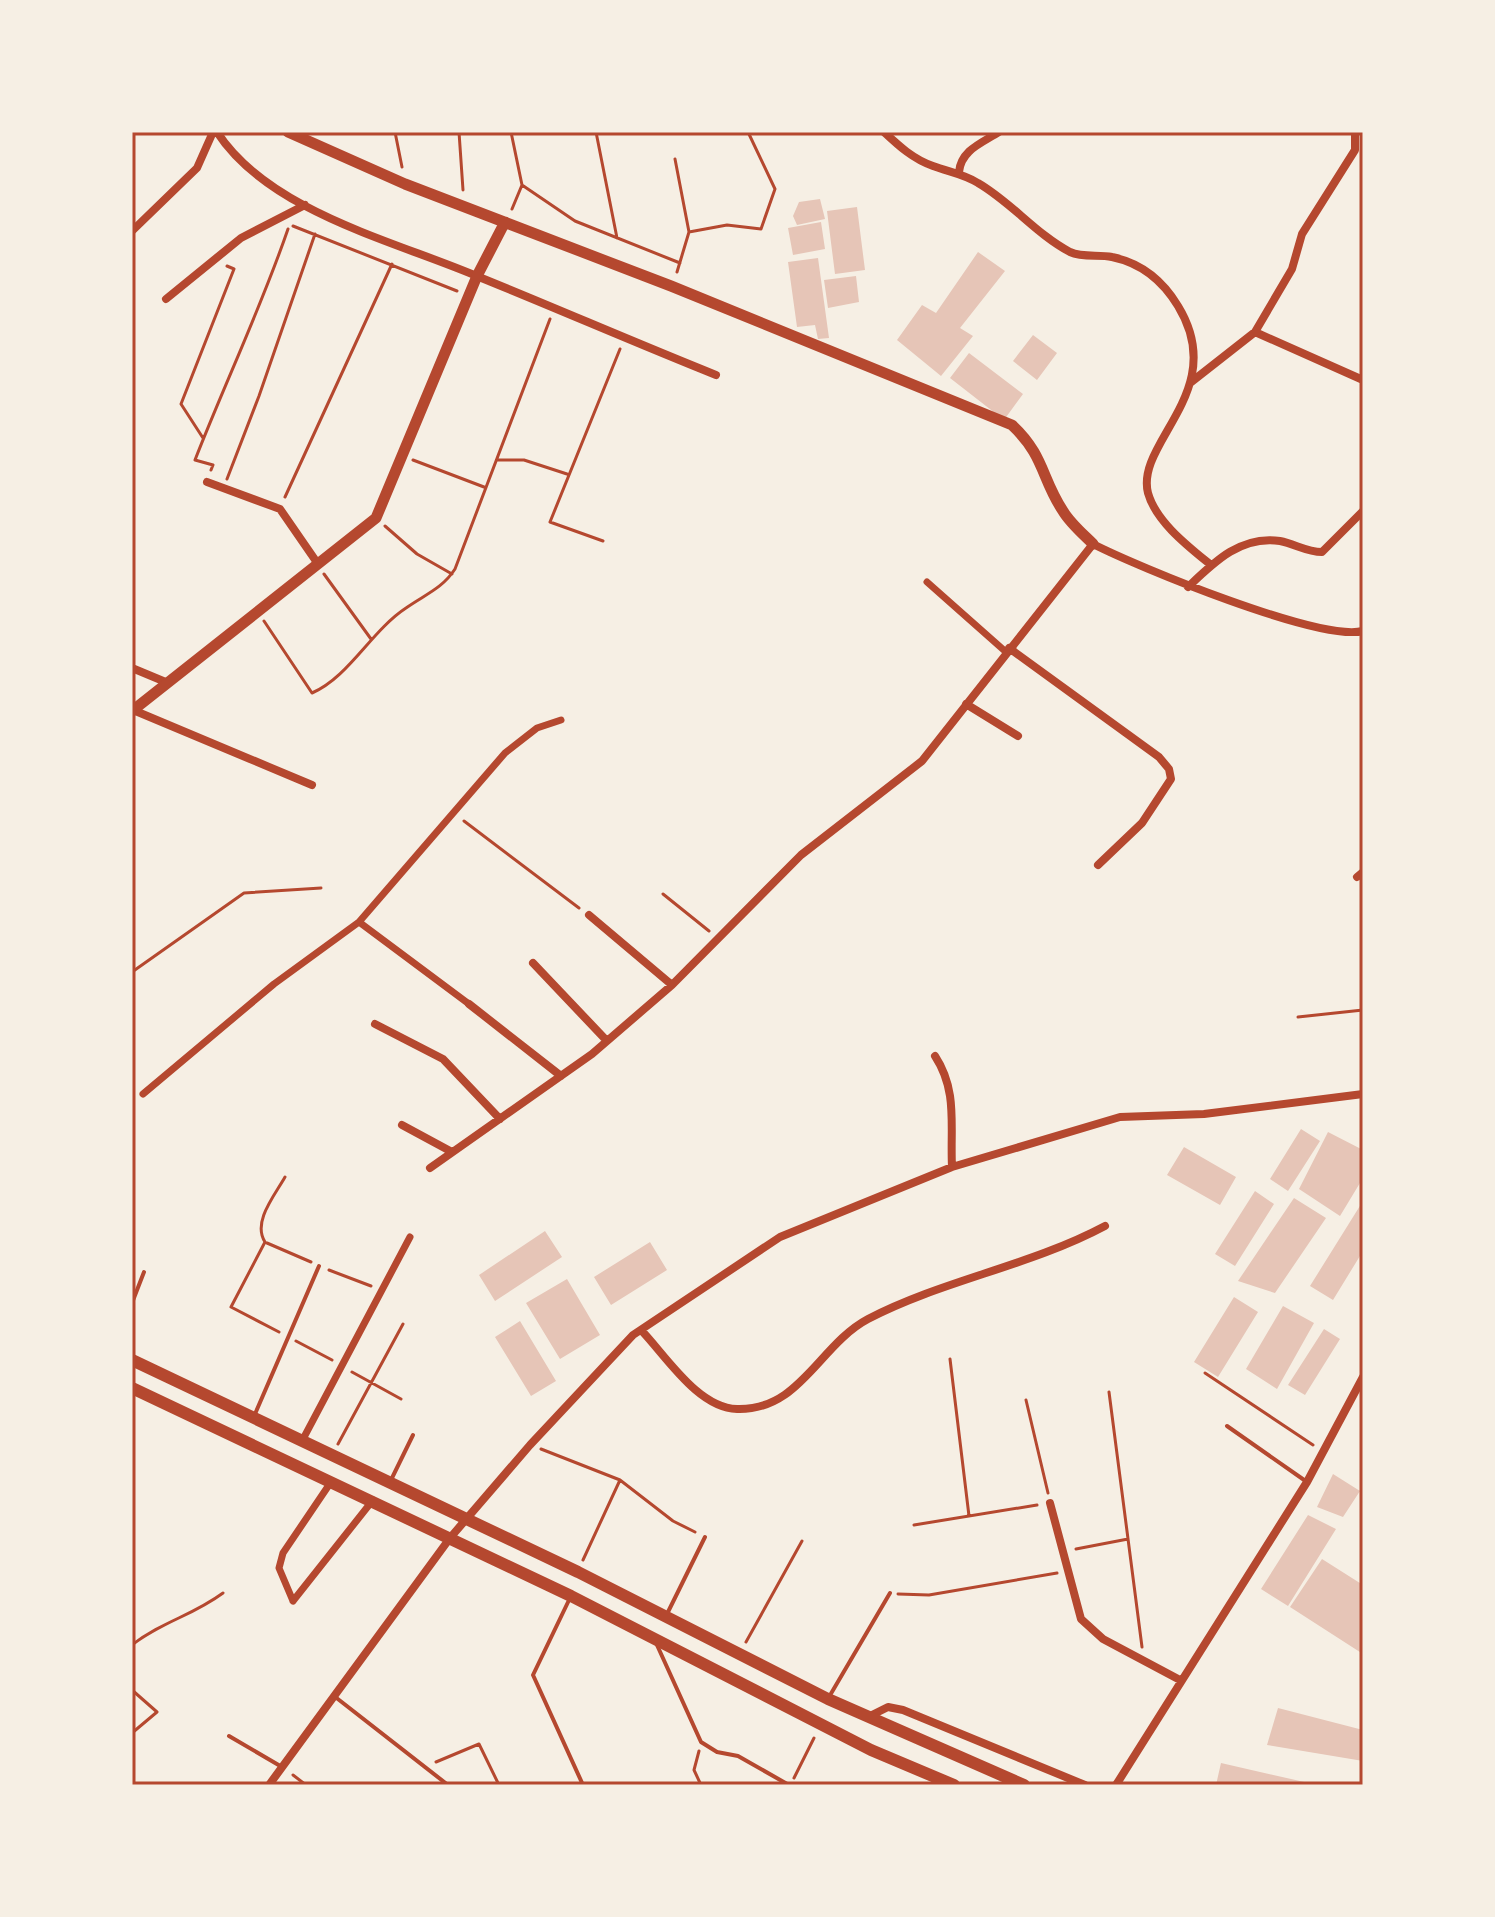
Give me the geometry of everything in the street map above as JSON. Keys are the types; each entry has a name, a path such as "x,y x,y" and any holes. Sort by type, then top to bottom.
{"main road":[{"path":"132,1360 578,1572 828,1699 1024,1785"},
{"path":"132,1388 332,1480 571,1596 820,1723 954,1785"}],"street":[{"path":"132,231 197,168 215,132 231,153 258,176 305,205 716,375"},
{"path":"288,132 405,184 671,286 1012,425 1030,442 1042,462 1062,511 1093,544 1188,587 1313,625 1353,633 1363,631"},
{"path":"884,132 907,154 934,166 959,172 981,184 1050,241 1075,254 1112,257 1148,269 1179,306 1194,346 1190,383 1181,412 1148,469 1148,490 1153,506 1187,546 1211,565"},
{"path":"959,172 960,162 968,152 999,132"},
{"path":"1190,383 1255,332 1292,269 1302,234 1355,150 1355,132"},
{"path":"166,299 241,238 305,205"},
{"path":"132,710 376,518 468,296 505,222"},
{"path":"1255,332 1363,380"},
{"path":"207,482 280,509 318,564"},
{"path":"1188,587 1211,565 1251,541 1276,541 1310,552 1322,552 1363,511"},
{"path":"430,1168 607,1041 672,985 801,855 922,761 1093,544"},
{"path":"927,582 1008,650 1159,757 1169,769 1171,779 1142,823 1098,865"},
{"path":"132,668 168,683"},
{"path":"966,704 1018,736"},
{"path":"132,710 312,785"},
{"path":"143,1094 274,984 359,922 521,738 561,720"},
{"path":"589,915 672,985"},
{"path":"359,922 561,1076"},
{"path":"533,963 607,1041"},
{"path":"375,1024 443,1059 500,1119"},
{"path":"935,1056 948,1076 952,1093 952,1167"},
{"path":"269,1785 332,1695 465,1518 530,1445 641,1330 780,1237 952,1167 1120,1117 1204,1114 1363,1094"},
{"path":"402,1125 452,1152"},
{"path":"641,1330 707,1400 735,1409 762,1406 786,1397 844,1335 868,1319 980,1275 1062,1248 1105,1226"},
{"path":"302,1441 410,1237"},
{"path":"1116,1785 1307,1482 1363,1377"},
{"path":"332,1480 283,1553 279,1568 293,1601 373,1500"},
{"path":"1050,1503 1081,1619 1091,1629 1145,1663 1180,1680"},
{"path":"868,1717 888,1707 903,1710 1085,1785"}],"lane":[{"path":"253,1418 319,1266"},
{"path":"132,1303 144,1272"},
{"path":"1227,1426 1307,1482"},
{"path":"389,1482 413,1435"},
{"path":"666,1617 705,1537"},
{"path":"828,1699 890,1593"},
{"path":"571,1596 533,1675 583,1785"},
{"path":"654,1640 701,1742 717,1752 738,1756 790,1785"},
{"path":"332,1695 448,1785"},
{"path":"229,1736 282,1767"}],"path":[{"path":"395,132 405,184"},
{"path":"459,132 465,206"},
{"path":"505,222 522,185 511,132"},
{"path":"596,132 618,240"},
{"path":"689,232 727,225 761,229 775,189 748,132"},
{"path":"671,286 689,232 675,159"},
{"path":"522,185 575,221 680,263"},
{"path":"270,221 315,234 468,296"},
{"path":"207,482 213,465 195,460 266,292 289,225"},
{"path":"223,488 259,396 315,234"},
{"path":"203,440 181,404 234,269 212,261"},
{"path":"280,509 392,264"},
{"path":"258,611 312,693 330,681 404,609 433,593 452,574 554,308"},
{"path":"603,541 550,522 624,338"},
{"path":"402,456 485,487"},
{"path":"495,460 524,460 567,474"},
{"path":"376,518 417,554 452,574"},
{"path":"318,564 371,639"},
{"path":"454,814 589,915"},
{"path":"132,972 244,893 321,888"},
{"path":"663,894 719,938"},
{"path":"1298,1017 1363,1010"},
{"path":"285,1177 261,1222 260,1234 265,1242 231,1307 289,1337"},
{"path":"332,1455 403,1324"},
{"path":"950,1359 969,1516"},
{"path":"1205,1373 1322,1451"},
{"path":"1109,1392 1145,1663"},
{"path":"914,1525 1050,1503 1026,1400"},
{"path":"530,1445 620,1480 673,1521 705,1537"},
{"path":"578,1572 620,1480"},
{"path":"1063,1551 1128,1539"},
{"path":"739,1654 802,1541"},
{"path":"890,1593 929,1595 1068,1571"},
{"path":"132,1645 158,1625 198,1612 223,1593"},
{"path":"132,1690 157,1712 132,1733"},
{"path":"790,1785 820,1723"},
{"path":"701,1742 694,1770 701,1785"},
{"path":"426,1766 479,1744 499,1785"},
{"path":"282,1767 306,1785"}],"building":[{"path":"820,199 825,219 797,225 793,216 799,202"},
{"path":"857,207 865,270 835,274 827,211"},
{"path":"821,222 825,249 793,255 788,228"},
{"path":"978,252 1005,271 960,328 973,336 941,376 897,340 922,305 936,313"},
{"path":"818,258 829,338 818,339 815,325 797,327 788,262"},
{"path":"856,276 859,302 828,308 824,280"},
{"path":"1033,335 1057,353 1037,380 1013,361"},
{"path":"969,353 1023,394 1004,420 950,378"},
{"path":"1301,1129 1320,1141 1288,1191 1270,1179"},
{"path":"1328,1132 1363,1150 1363,1178 1340,1216 1299,1189"},
{"path":"1184,1147 1236,1177 1220,1205 1167,1175"},
{"path":"1255,1191 1274,1204 1235,1266 1215,1254"},
{"path":"1294,1198 1326,1218 1275,1293 1238,1281"},
{"path":"1363,1201 1363,1251 1333,1300 1310,1286"},
{"path":"545,1231 562,1257 495,1301 479,1275"},
{"path":"650,1242 667,1270 611,1305 594,1277"},
{"path":"567,1279 600,1335 560,1359 526,1303"},
{"path":"1234,1297 1258,1312 1218,1377 1194,1362"},
{"path":"1283,1306 1314,1323 1277,1389 1246,1369"},
{"path":"520,1321 556,1381 531,1396 495,1337"},
{"path":"1324,1329 1340,1339 1305,1395 1288,1385"},
{"path":"1333,1474 1360,1491 1343,1517 1317,1507"},
{"path":"1308,1515 1336,1529 1288,1606 1261,1589"},
{"path":"1322,1559 1363,1585 1363,1654 1290,1607"},
{"path":"1278,1708 1363,1730 1363,1761 1267,1745"},
{"path":"1221,1763 1313,1784 1313,1785 1216,1785"}]}
